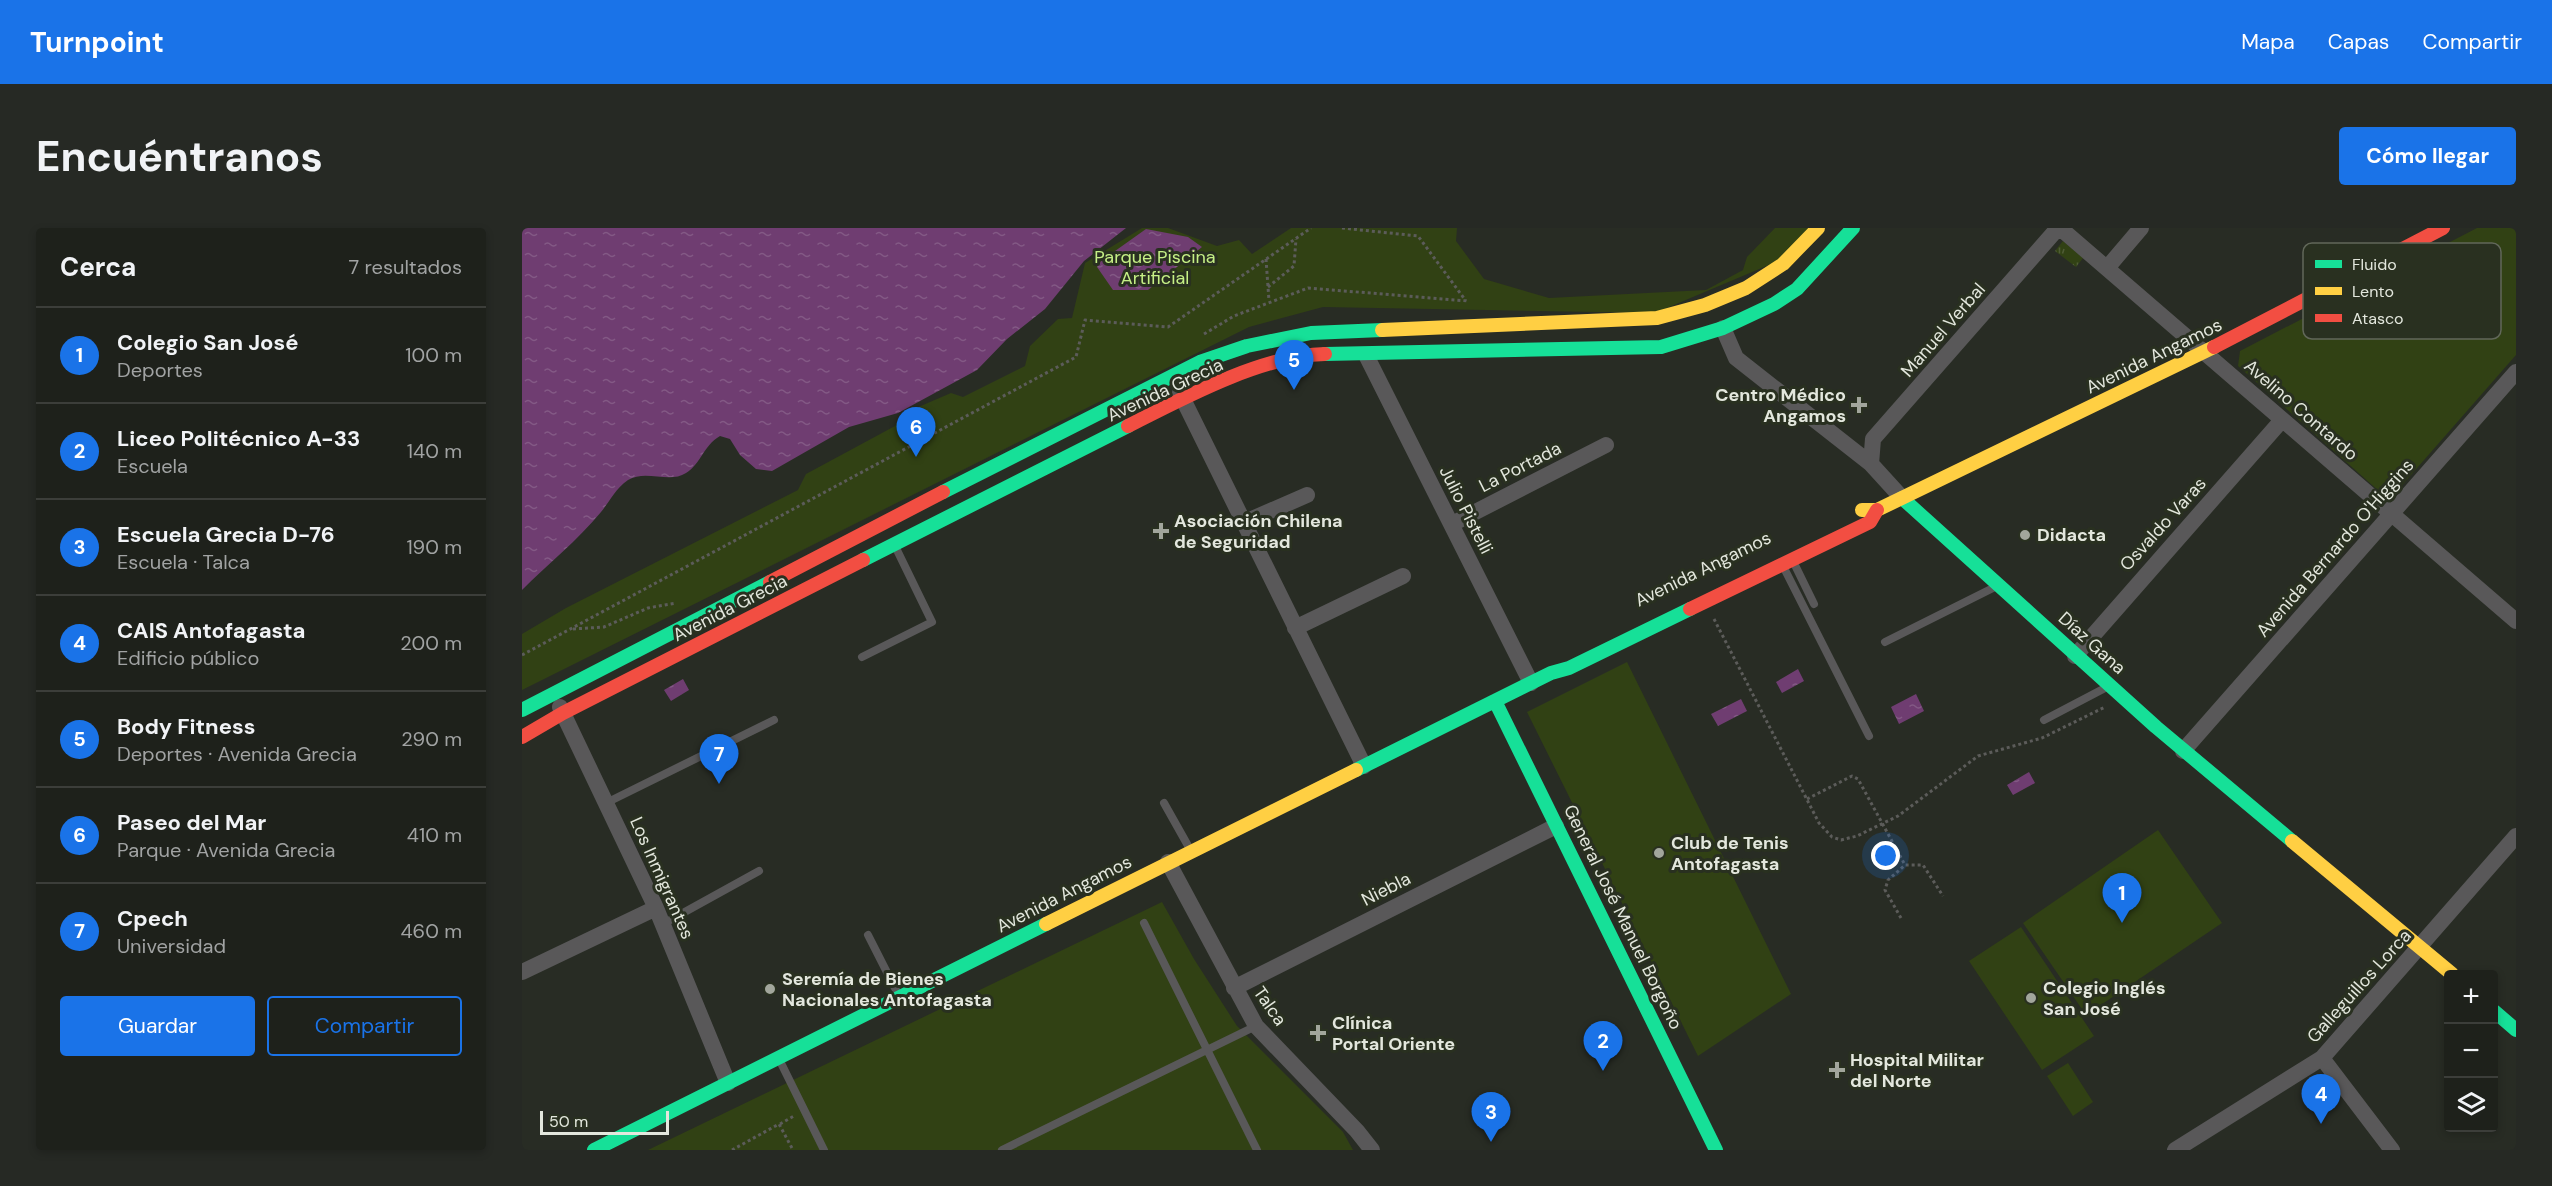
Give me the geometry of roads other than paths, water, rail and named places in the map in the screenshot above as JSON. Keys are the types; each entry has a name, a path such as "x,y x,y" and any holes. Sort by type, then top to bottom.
{"main road":[{"name":"Avenida Grecia","path":"522,710 1152,384 1200,362 1247,346 1311,333 1657,318 1711,305 1749,288 1780,268 1818,228"},
{"name":"Avenida Grecia","path":"522,737 563,713 1181,399 1271,363 1313,354 1366,355 1661,346 1723,328 1774,304 1797,289 1853,228"},
{"name":"Avenida Angamos","path":"2414,243 2443,228"},
{"name":"Avenida Angamos","path":"1551,673 1562,659 1864,509 1877,510 2204,352 2303,301"},
{"name":"Díaz Gana","path":"1902,498 2001,584 2122,698 2446,970"},
{"name":"Avenida Angamos","path":"594,1150 1551,673 1569,668 1870,522 1877,510"},
{"name":"General José Manuel Borgoño","path":"1495,701 1716,1150"},
{"path":"2498,1015 2516,1030"}],"street":[{"name":"Avelino Contardo","path":"2059,228 2516,621"},
{"name":"Manuel Verbal","path":"1871,464 1873,439 2059,228"},
{"path":"2107,268 2141,228"},
{"name":"Díaz Gana","path":"1723,328 1736,358 1871,464 1902,498"},
{"name":"Julio Pistelli","path":"1366,355 1531,683"},
{"path":"1200,362 1185,379 1180,393 1181,399 1245,522 1364,766"},
{"name":"Avenida Bernardo O'Higgins","path":"2184,751 2516,372"},
{"name":"Osvaldo Varas","path":"2075,656 2282,420"},
{"name":"La Portada","path":"1452,525 1606,445"},
{"path":"1245,522 1307,495"},
{"path":"1295,628 1404,576"},
{"name":"Los Inmigrantes","path":"552,693 663,924 728,1083"},
{"name":"Niebla","path":"1234,988 1556,826"},
{"name":"Galleguillos Lorca","path":"2175,1150 2322,1058 2516,836"},
{"name":"Talca","path":"1168,862 1256,1026 1357,1131 1372,1150"},
{"path":"522,972 656,909"},
{"path":"2322,1058 2392,1150"}],"lane":[{"path":"862,657 932,622 894,545"},
{"path":"1787,562 1814,604"},
{"path":"1787,562 1869,736"},
{"path":"1885,642 2001,584"},
{"path":"2044,720 2110,686"},
{"path":"606,803 774,720"},
{"path":"1164,803 1191,851"},
{"path":"663,924 759,871"},
{"path":"1144,923 1257,1150"},
{"path":"868,935 900,997"},
{"path":"1002,1150 1256,1026"},
{"path":"778,1059 824,1150"}],"water":[{"path":"522,228 1126,228 1084,261 1045,309 1007,339 977,370 898,413 849,427 772,471 756,469 740,455 730,439 720,436 686,473 672,477 642,476 628,480 616,491 583,532 522,590"},
{"path":"1146,229 1188,237 1202,247 1148,290 1113,290 1097,267 1101,261"},
{"path":"1798,669 1804,681 1782,693 1776,682"},
{"path":"683,679 689,690 671,701 664,690"},
{"path":"1916,694 1924,711 1899,724 1891,707"},
{"path":"1741,699 1747,711 1718,726 1711,714"},
{"path":"2029,772 2035,783 2013,795 2007,785"}],"place":[{"name":"Body Fitness","path":"1294,390"},
{"name":"Centro Médico Angamos","path":"1859,405"},
{"name":"Paseo del Mar","path":"916,457"},
{"name":"Asociación Chilena de Seguridad","path":"1161,531"},
{"name":"Didacta","path":"2025,535"},
{"name":"Cpech","path":"719,784"},
{"name":"Club de Tenis Antofagasta","path":"1659,853"},
{"name":"Colegio San José","path":"2122,923"},
{"name":"Seremía de Bienes Nacionales Antofagasta","path":"770,989"},
{"name":"Colegio Inglés San José","path":"2031,998"},
{"name":"Clínica Portal Oriente","path":"1318,1033"},
{"name":"Hospital Militar del Norte","path":"1837,1070"},
{"name":"Liceo Politécnico A-33","path":"1603,1071"},
{"name":"CAIS Antofagasta","path":"2321,1124"},
{"name":"Escuela Grecia D-76","path":"1491,1142"}],"park label":[{"name":"Parque Piscina Artificial","path":"1155,267"}]}
